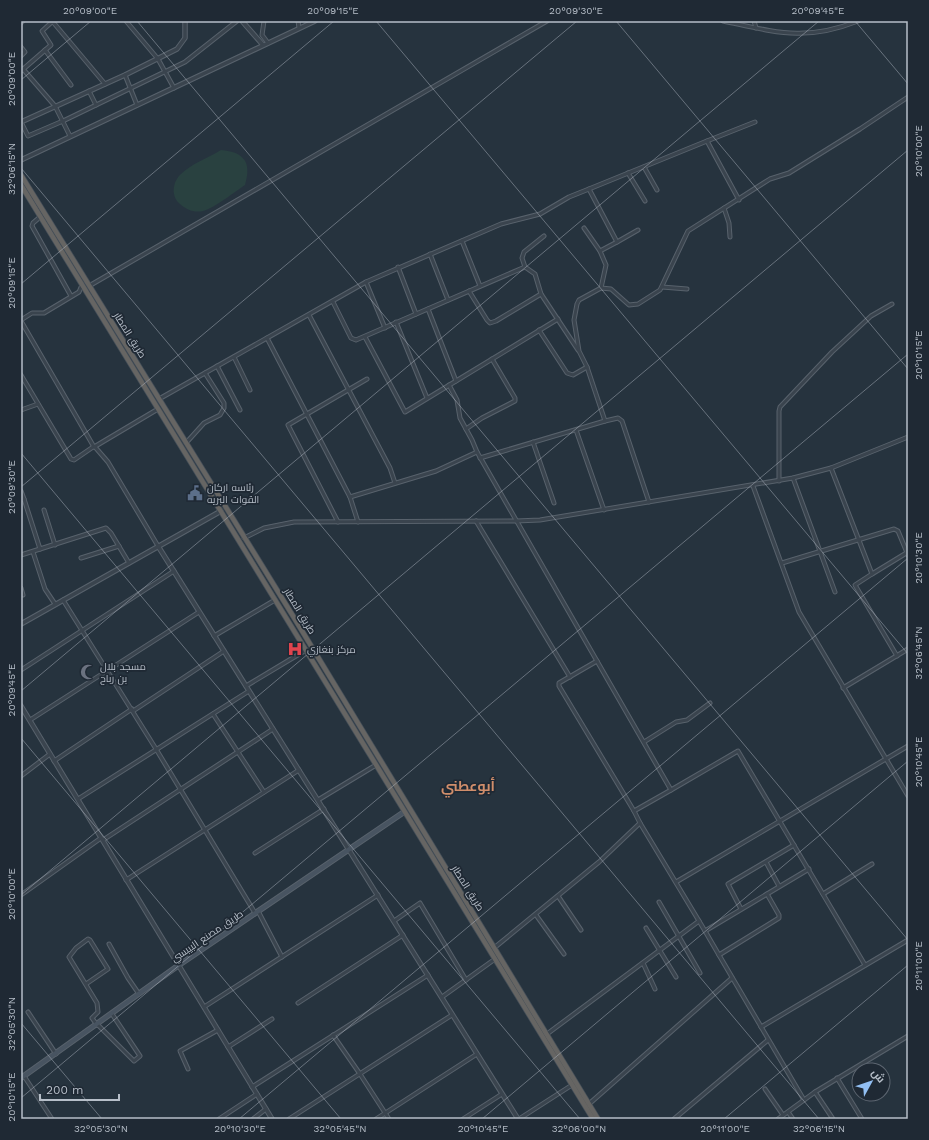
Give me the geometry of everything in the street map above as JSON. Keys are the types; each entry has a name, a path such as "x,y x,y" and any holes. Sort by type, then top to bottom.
{"highway":[{"name":"طريق المطار","path":"21,175 244,538 472,916 495,959 598,1119"},
{"name":"طريق المطار","path":"21,185 404,812 494,948 546,1034 572,1085 593,1119"}],"main road":[{"name":"طريق مصنع البيبسي","path":"23,1077 179,965 404,812"}],"street":[{"path":"70,136 55,106 22,70 51,44 42,31 53,21 105,84"},
{"path":"126,21 158,59 174,88"},
{"path":"185,21 186,30 182,43 177,49 21,122 28,136 63,121 192,58 237,21"},
{"path":"242,21 263,46"},
{"path":"264,21 262,35 268,43"},
{"path":"298,21 299,28"},
{"path":"21,159 314,21"},
{"path":"89,286 547,21"},
{"path":"723,21 793,35 818,34 841,28 858,21"},
{"path":"754,21 756,28"},
{"path":"21,47 24,52 21,56"},
{"path":"45,50 71,85"},
{"path":"124,75 137,105"},
{"path":"89,91 96,104"},
{"path":"579,352 574,320 579,300 601,288 611,289 626,304 631,306 653,296 662,287 682,247 686,233 770,179 789,173 860,130 908,96"},
{"path":"159,399 366,282 500,224 540,214 569,197 755,122"},
{"path":"707,141 739,200"},
{"path":"644,167 657,190"},
{"path":"628,173 645,201"},
{"path":"589,189 617,242"},
{"path":"724,208 729,223 730,237"},
{"path":"40,217 33,223 32,226 71,296"},
{"path":"584,228 600,251 606,265 601,288"},
{"path":"600,251 638,230"},
{"path":"544,236 524,252 522,258 525,267 535,274 541,294 579,352 587,367 605,421"},
{"path":"462,241 480,286"},
{"path":"430,254 448,300"},
{"path":"333,302 352,340 356,340 525,267"},
{"path":"398,268 416,314"},
{"path":"366,282 385,328"},
{"path":"82,285 79,292 44,313 32,313 21,321 94,447 108,462 199,612 518,1119 572,1085"},
{"path":"662,287 687,289"},
{"path":"470,291 490,323 496,321 541,294"},
{"path":"79,292 87,294"},
{"path":"779,481 780,407 832,352 871,316 892,304"},
{"path":"428,309 456,381"},
{"path":"309,315 390,468 395,483"},
{"path":"365,337 405,412 558,319"},
{"path":"396,322 427,398"},
{"path":"539,330 567,374 573,375 587,367"},
{"path":"267,338 350,497 358,522"},
{"path":"234,357 250,390"},
{"path":"466,429 482,418 515,401 515,398 492,359"},
{"path":"217,366 240,410"},
{"path":"186,444 204,424 220,415 224,408 224,403 205,373"},
{"path":"21,375 71,459 74,460 158,408"},
{"path":"338,522 288,424 306,412 367,378"},
{"path":"449,385 457,400 460,418 480,458 671,790"},
{"path":"21,410 38,404"},
{"path":"480,458 618,418 622,421 649,502"},
{"path":"576,430 604,510"},
{"path":"244,538 257,531 286,523 516,522 604,510 753,486 793,478 831,468 908,437"},
{"path":"533,442 554,503"},
{"path":"350,497 436,471 477,452"},
{"path":"831,468 872,574"},
{"path":"793,478 835,592"},
{"path":"753,486 799,612 908,796"},
{"path":"21,491 22,500 40,549"},
{"path":"44,510 55,544"},
{"path":"21,624 221,511"},
{"path":"476,521 570,677"},
{"path":"21,556 106,528 129,563"},
{"path":"782,563 895,529 898,532 908,554 855,585 897,656"},
{"path":"81,558 119,546"},
{"path":"33,552 45,589 55,604"},
{"path":"21,670 174,571"},
{"path":"21,588 23,595"},
{"path":"63,600 257,912 282,956"},
{"path":"214,636 275,600"},
{"path":"30,720 199,612"},
{"path":"843,688 908,649"},
{"path":"246,686 306,650"},
{"path":"54,761 224,651"},
{"path":"597,661 559,683 559,686 804,1100"},
{"path":"78,799 249,691"},
{"path":"644,742 676,722 687,720 710,703"},
{"path":"21,706 272,1119"},
{"path":"213,714 264,792"},
{"path":"21,895 102,839 181,790 273,729"},
{"path":"676,882 908,746"},
{"path":"634,811 738,751 865,965"},
{"path":"21,776 50,754"},
{"path":"318,800 376,765"},
{"path":"126,880 299,770"},
{"path":"255,853 324,809"},
{"path":"494,948 599,862 640,823"},
{"path":"741,909 728,884 794,845"},
{"path":"766,862 780,886"},
{"path":"823,894 872,864"},
{"path":"705,931 809,869"},
{"path":"719,955 779,918 780,915 767,894"},
{"path":"204,1007 378,895"},
{"path":"558,896 581,930"},
{"path":"659,902 700,973"},
{"path":"394,921 420,903 466,980"},
{"path":"536,915 564,954"},
{"path":"546,1034 699,921"},
{"path":"646,928 676,977"},
{"path":"298,1003 403,935"},
{"path":"86,984 108,969 88,939 78,946 69,956 98,1005 98,1012 92,1018 134,1061 140,1056 112,1014"},
{"path":"761,1027 908,940"},
{"path":"109,944 128,978 139,994"},
{"path":"442,997 495,959"},
{"path":"643,963 655,989"},
{"path":"252,1087 428,975"},
{"path":"589,1104 732,978"},
{"path":"28,1012 56,1054"},
{"path":"289,1119 452,1014"},
{"path":"228,1047 272,1019"},
{"path":"188,1069 180,1051 218,1030"},
{"path":"332,1035 360,1074 389,1119"},
{"path":"778,1119 815,1092 908,1036"},
{"path":"674,1119 768,1040"},
{"path":"376,1119 477,1054"},
{"path":"23,1077 52,1119"},
{"path":"837,1078 862,1119"},
{"path":"765,1089 782,1116"},
{"path":"815,1092 833,1119"},
{"path":"219,1119 257,1094"},
{"path":"463,1119 502,1094"},
{"path":"253,1119 266,1109"},
{"path":"788,1112 793,1119"}],"green space":[{"path":"221,150 229,151 241,156 247,164 247,177 245,185 207,210 197,212 185,208 177,201 174,194 174,185 178,177 185,170"}],"place":[{"name":"رئاسه اركان القوات البريه","path":"195,493"},
{"name":"مركز بنغازي","path":"295,649"},
{"name":"مسجد بلال بن رباح","path":"88,672"}],"district":[{"name":"أبوعطني","path":"468,786"}]}
